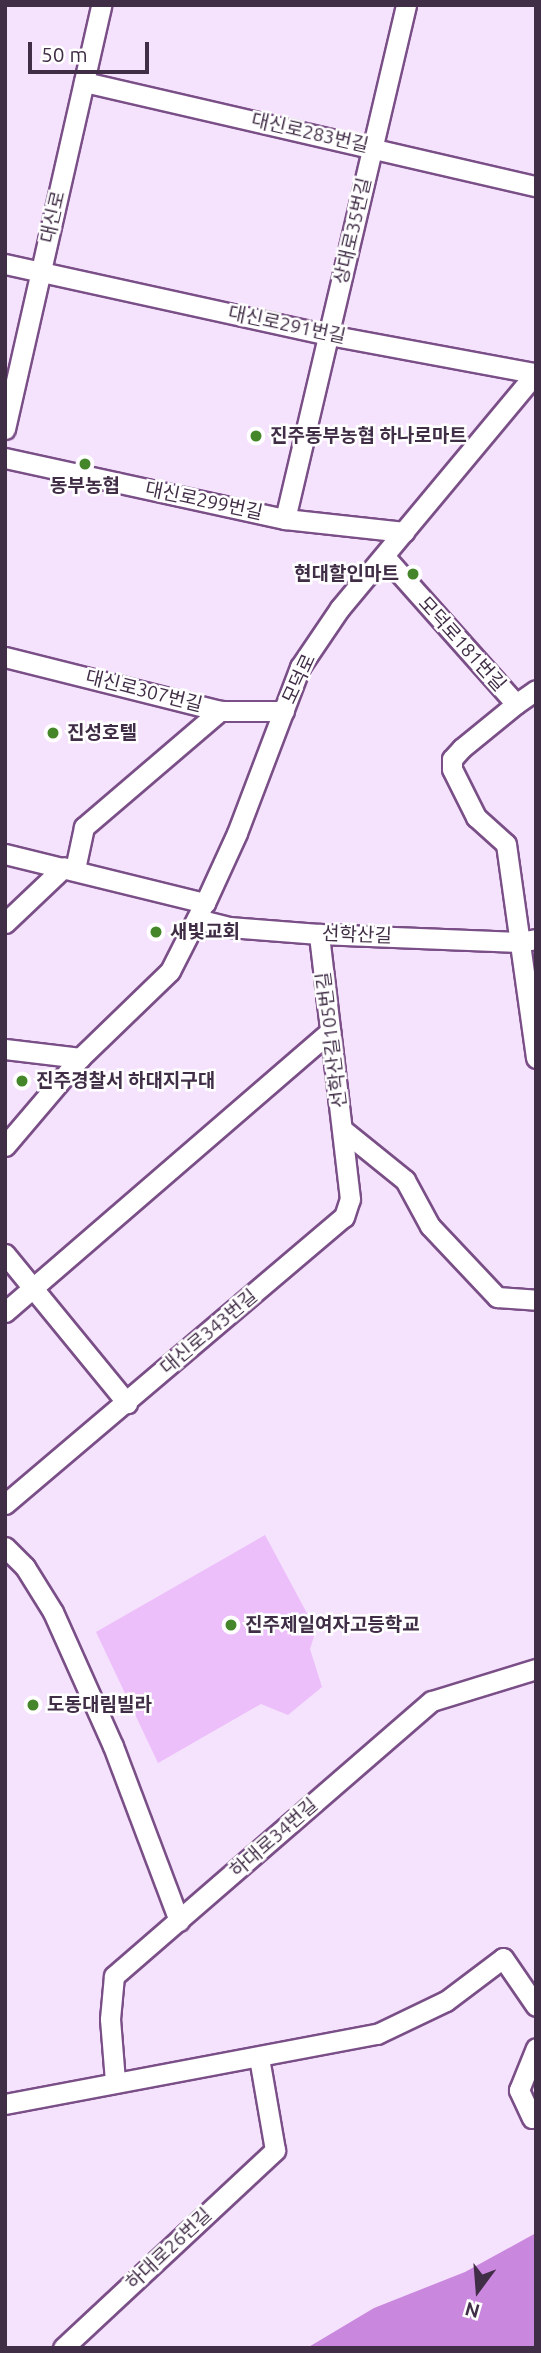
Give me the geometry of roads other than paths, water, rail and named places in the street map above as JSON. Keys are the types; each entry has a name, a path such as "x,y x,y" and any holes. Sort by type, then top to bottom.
{"street":[{"name":"대신로","path":"5,429 101,5"},
{"name":"상대로35번길","path":"285,519 406,5"},
{"name":"대신로283번길","path":"84,82 536,186"},
{"name":"대신로291번길","path":"5,264 329,335 536,373"},
{"name":"모덕로","path":"5,1146 80,1058 170,971 201,911 300,667 340,608 386,558 404,532 536,373"},
{"name":"대신로299번길","path":"5,458 285,519 404,532"},
{"name":"모덕로181번길","path":"386,558 516,704 462,748 452,759 452,769 476,817 506,844 527,940"},
{"name":"대신로307번길","path":"5,656 220,710 284,711"},
{"path":"516,704 536,690"},
{"path":"5,923 69,868 84,827 220,710"},
{"path":"5,854 69,868 201,911"},
{"name":"선학산길","path":"201,911 229,927 319,934 527,940"},
{"name":"선학산길105번길","path":"319,934 343,1130 405,1180 430,1226 498,1297 536,1300"},
{"path":"527,940 536,1058"},
{"path":"5,1312 30,1286 331,1031"},
{"path":"5,1049 80,1058"},
{"name":"대신로343번길","path":"5,1504 344,1217 350,1199 343,1130"},
{"path":"5,1254 127,1403"},
{"path":"5,1547 25,1567 52,1612 113,1746 179,1921"},
{"name":"하대로34번길","path":"115,2081 110,2019 114,1976 432,1701 536,1669"},
{"path":"5,2104 115,2081 377,2034 446,2001 503,1958 536,2006"},
{"path":"532,2118 519,2090 536,2048"},
{"name":"하대로26번길","path":"63,2348 275,2150 259,2057"}],"place":[{"name":"진주동부농협 하나로마트","path":"256,436"},
{"name":"동부농협","path":"85,464"},
{"name":"현대할인마트","path":"413,574"},
{"name":"진성호텔","path":"53,733"},
{"name":"새빛교회","path":"156,932"},
{"name":"진주경찰서 하대지구대","path":"22,1081"},
{"name":"진주제일여자고등학교","path":"231,1625"},
{"name":"도동대림빌라","path":"33,1705"}]}
